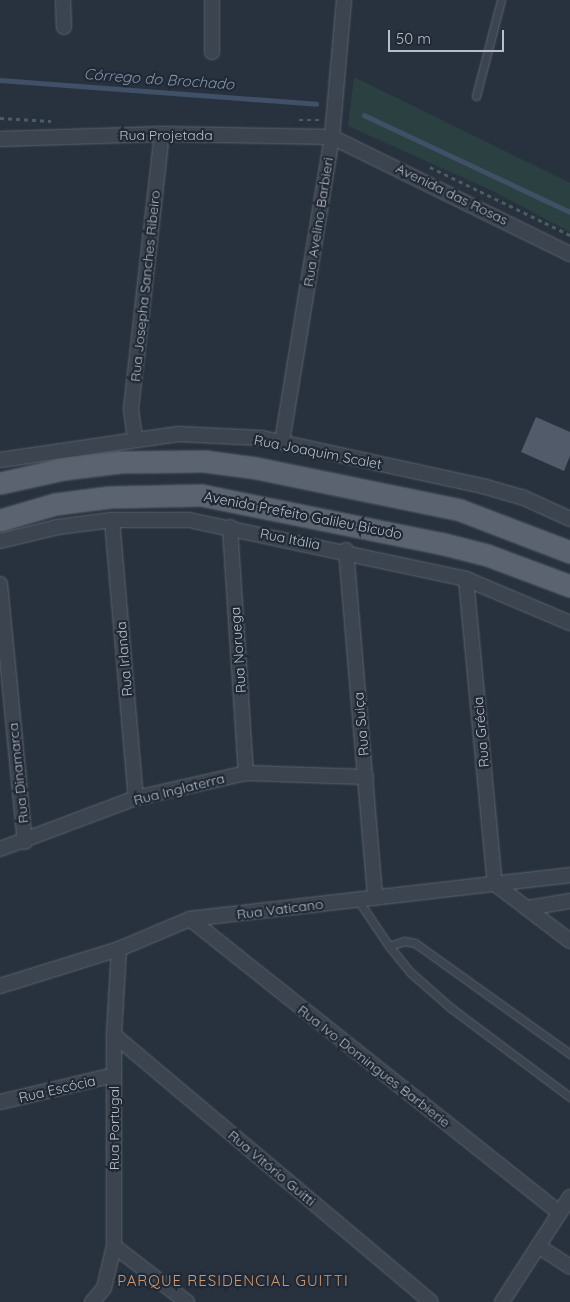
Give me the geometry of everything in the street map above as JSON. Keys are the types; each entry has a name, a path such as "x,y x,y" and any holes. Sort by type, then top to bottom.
{"main road":[{"path":"0,484 63,468 112,463 204,461 256,468 460,510 570,552"},
{"name":"Avenida Prefeito Galileu Bicudo","path":"0,520 55,504 110,496 201,495 459,548 570,586"}],"street":[{"path":"63,0 64,27"},
{"path":"212,0 212,52"},
{"name":"Rua Avelino Barbieri","path":"282,442 332,137 344,0"},
{"name":"Rua Projetada","path":"0,139 162,134 332,137"},
{"name":"Rua Josepha Sanches Ribeiro","path":"135,438 131,409 162,134"},
{"name":"Avenida das Rosas","path":"332,137 570,254"},
{"name":"Rua Joaquim Scalet","path":"0,460 135,438 178,434 282,442 486,487 522,497 570,519"},
{"name":"Rua Itália","path":"0,541 58,526 112,520 189,520 346,550 466,579 570,623"},
{"name":"Rua Irlanda","path":"112,520 136,798"},
{"name":"Rua Noruega","path":"230,527 246,772"},
{"name":"Rua Suiça","path":"346,550 375,898"},
{"name":"Rua Grécia","path":"466,579 495,884"},
{"name":"Rua Dinamarca","path":"0,584 25,842"},
{"name":"Rua Inglaterra","path":"0,849 25,842 136,798 246,772 366,777"},
{"name":"Rua Vaticano","path":"0,986 119,949 190,920 570,875"},
{"path":"495,884 570,941"},
{"path":"528,908 570,901"},
{"name":"Rua Ivo Domingues Barbierie","path":"190,920 559,1213"},
{"name":"Rua Portugal","path":"92,1302 104,1288 114,1246 114,1035 119,949"},
{"name":"Rua Vitório Guitti","path":"114,1035 431,1302"},
{"name":"Rua Escócia","path":"0,1102 114,1076"},
{"path":"502,1302 570,1197"},
{"path":"114,1246 187,1302"},
{"path":"538,1246 570,1267"}],"lane":[{"path":"476,96 501,0"},
{"path":"358,900 389,946 410,972 451,1008 570,1097"},
{"path":"389,946 404,941 415,943 570,1054"}],"green space":[{"path":"354,77 570,183 570,232 493,191 348,126"}],"building":[{"path":"536,417 570,432 570,456 564,471 521,452"}],"waterway":[{"name":"Córrego do Brochado","path":"0,80 316,104"},
{"name":"Córrego do Brochado","path":"364,115 570,212"}],"district":[{"name":"PARQUE RESIDENCIAL GUITTI","path":"233,1281"}]}
